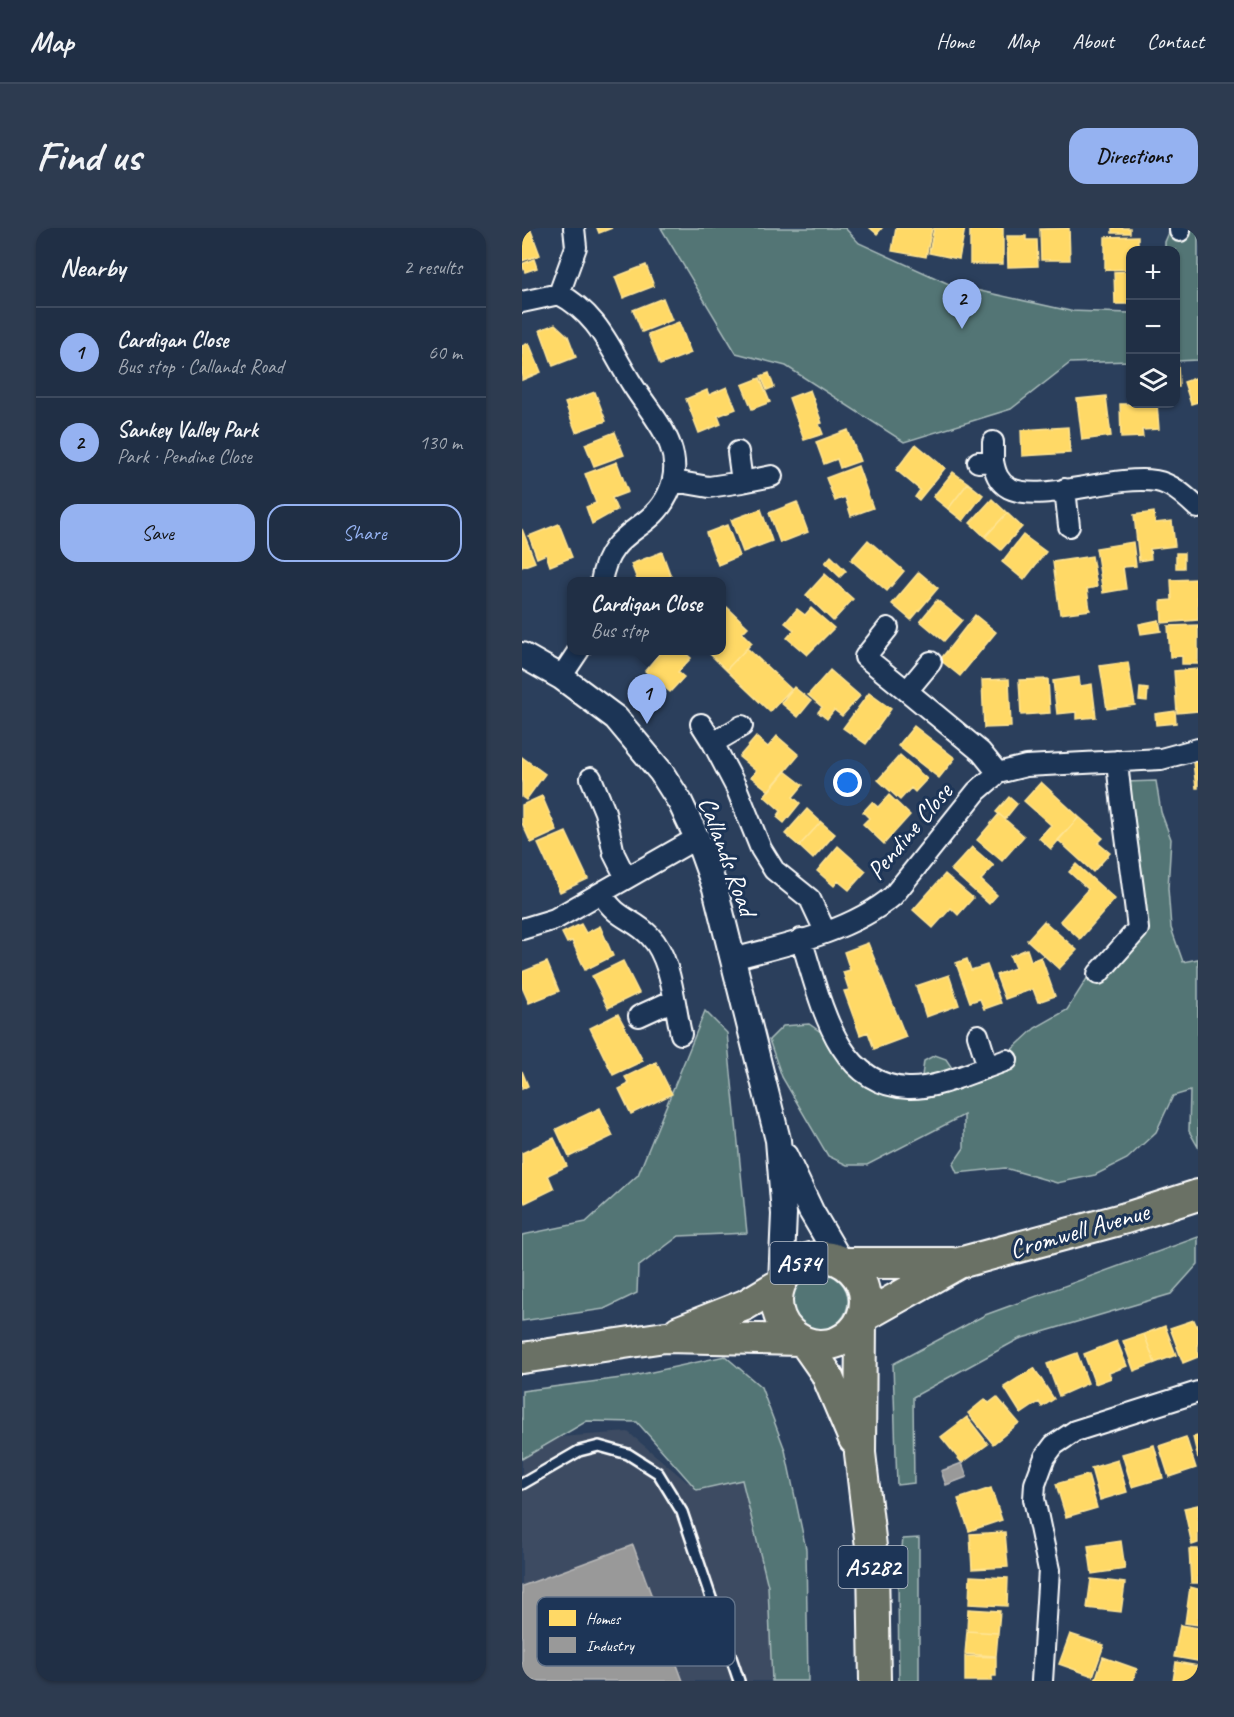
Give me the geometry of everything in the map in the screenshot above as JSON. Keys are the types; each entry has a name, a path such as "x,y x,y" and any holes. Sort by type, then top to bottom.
{"main road":[{"name":"Cromwell Avenue","path":"862,1319 959,1263 1126,1218 1198,1195"},
{"name":"A574","path":"522,1358 665,1337 831,1345 844,1340 862,1319 866,1302 863,1287 856,1273 843,1262 828,1257 814,1257 795,1266 781,1283 745,1305 665,1337"},
{"name":"Cromwell Avenue","path":"843,1262 959,1263"},
{"name":"A574","path":"781,1283 777,1297 782,1322 802,1342"},
{"name":"A5282","path":"862,1319 860,1453 873,1564 875,1681"},
{"name":"A5282","path":"802,1342 826,1372 860,1453"}],"street":[{"path":"559,294 576,247 573,228"},
{"path":"522,302 559,294 574,302 597,324 632,385 664,428 675,464 674,481 659,509 614,547 603,577"},
{"path":"738,452 742,482"},
{"path":"988,455 995,474 1009,488 1033,492 1065,489 1119,479 1157,481 1179,491 1198,508"},
{"path":"674,481 709,487 772,476"},
{"path":"1065,489 1069,526"},
{"path":"888,628 865,657 981,752 998,773"},
{"name":"Callands Road","path":"522,655 561,677 616,718 640,744 680,802 697,838 715,888 778,1140 784,1226 781,1283"},
{"path":"561,677 576,655"},
{"path":"907,691 931,662"},
{"path":"701,724 736,787 761,849 774,870 810,899 825,931"},
{"path":"713,743 742,726"},
{"name":"Pendine Close","path":"732,960 860,919 878,909 893,896 977,791 998,773 1026,766 1161,759 1198,749"},
{"path":"1098,974 1138,929 1121,810 1117,761"},
{"path":"591,778 605,812 614,854 626,878"},
{"path":"522,929 555,920 697,838"},
{"path":"601,893 613,911 655,941 664,962 681,1034"},
{"path":"801,939 834,1036 852,1062 877,1081 910,1088 928,1086 1007,1060"},
{"path":"639,1016 674,1000"},
{"path":"978,1035 988,1067"},
{"name":"Callands Road","path":"778,1140 811,1211 843,1262"},
{"path":"1042,1681 1049,1570 1034,1499 1035,1484 1045,1457 1054,1445 1075,1431 1198,1392"}],"lane":[{"path":"522,1484 579,1451 599,1446 628,1454 658,1473 682,1512 711,1597"},
{"path":"734,1666 739,1681"}],"shaded area":[{"path":"628,1432 687,1482 751,1469 781,1581 780,1681 522,1681 522,1452 546,1438"}],"green space":[{"path":"661,228 845,228 859,243 949,284 1070,311 1126,313 1126,361 1070,363 1011,409 904,442 786,366 736,353"},
{"path":"1171,228 1198,228 1198,360 1180,361 1180,246 1165,246"},
{"path":"1156,781 1161,812 1171,839 1168,888 1171,928 1183,962 1198,959 1198,1147 1189,1131 1190,1091 1173,1096 1156,1132 1127,1159 1095,1175 1057,1183 1005,1168 957,1173 953,1164 964,1148 964,1115 867,1165 847,1165 828,1156 782,1077 769,1040 783,1026 809,1024 911,1093 922,1076 924,1061 935,1055 946,1059 954,1071 1006,1055 1035,1028 1067,1010 1100,958 1139,936 1125,782"},
{"path":"705,1011 727,1033 747,1233 679,1236 638,1267 637,1293 604,1309 522,1321 522,1235 586,1222 638,1175"},
{"path":"1198,1237 1198,1264 1171,1294 1019,1339 913,1397 914,1483 897,1485 893,1364 985,1315"},
{"path":"820,1273 831,1275 840,1281 846,1290 848,1301 846,1312 840,1321 831,1327 820,1329 809,1327 800,1321 794,1312 792,1301 794,1290 800,1281 809,1275"},
{"path":"725,1356 761,1387 785,1450 806,1549 808,1681 772,1681 768,1586 742,1480 697,1490 637,1422 587,1421 522,1459 522,1391 629,1377"},
{"path":"919,1538 919,1681 899,1681 898,1580 903,1539"}],"building: Homes":[{"path":"522,228 530,228 540,255 522,261"},
{"path":"597,228 612,228 599,233"},
{"path":"870,228 882,228 877,234"},
{"path":"896,228 932,228 926,257 892,251"},
{"path":"934,228 965,228 959,259 929,253"},
{"path":"970,228 1003,228 1003,264 970,264"},
{"path":"1069,228 1070,260 1041,260 1040,229"},
{"path":"1112,228 1130,228 1130,233 1112,233"},
{"path":"1007,236 1026,236 1026,240 1037,240 1038,266 1008,267"},
{"path":"1138,236 1138,246 1126,246 1126,269 1105,270 1105,237"},
{"path":"534,259 537,268 525,272 522,264"},
{"path":"646,265 654,286 623,298 615,277"},
{"path":"1126,271 1126,304 1115,304 1114,272"},
{"path":"663,298 672,320 642,332 633,310"},
{"path":"679,322 691,353 660,365 648,334"},
{"path":"555,324 568,336 576,357 553,366 540,330"},
{"path":"529,343 541,372 522,380 522,346"},
{"path":"769,373 774,387 767,390 761,376"},
{"path":"1198,377 1198,402 1191,404 1184,382"},
{"path":"760,378 770,402 752,409 742,385"},
{"path":"727,387 736,409 718,416 721,424 699,433 686,399 707,390 709,395"},
{"path":"810,390 822,423 819,424 823,434 804,440 789,398"},
{"path":"595,392 606,421 576,432 565,403"},
{"path":"1106,396 1111,436 1082,440 1077,399"},
{"path":"1120,404 1126,404 1126,408 1157,408 1159,429 1142,430 1143,437 1121,438"},
{"path":"1068,427 1070,453 1022,456 1021,430"},
{"path":"848,430 860,461 840,468 837,459 824,464 816,442"},
{"path":"615,432 624,455 594,466 585,444"},
{"path":"916,444 945,468 919,500 915,497 920,490 896,470"},
{"path":"617,462 628,492 612,498 617,510 592,524 586,507 596,503 585,474"},
{"path":"858,466 873,508 851,516 845,497 835,501 826,478"},
{"path":"953,472 968,483 948,509 933,497"},
{"path":"968,483 983,495 963,521 948,509"},
{"path":"992,499 1007,513 985,537 970,523"},
{"path":"797,502 808,532 780,543 769,513"},
{"path":"761,509 772,541 743,552 731,520"},
{"path":"1154,512 1155,523 1172,521 1175,546 1150,549 1151,559 1139,561 1134,515"},
{"path":"1007,513 1022,527 1001,550 985,537"},
{"path":"559,524 572,557 550,566 546,554 537,558 529,536"},
{"path":"727,525 739,556 718,565 706,533"},
{"path":"522,529 535,562 522,567"},
{"path":"1023,535 1046,552 1024,580 1002,562"},
{"path":"868,540 904,571 887,591 851,560"},
{"path":"1133,542 1136,566 1123,567 1126,589 1103,593 1096,548"},
{"path":"662,552 671,577 636,577 631,564"},
{"path":"1176,553 1184,553 1184,568 1176,568"},
{"path":"831,556 846,571 840,577 825,563"},
{"path":"1092,556 1097,587 1087,589 1090,610 1060,614 1053,562"},
{"path":"919,572 938,588 911,620 892,604"},
{"path":"825,574 853,599 833,621 806,595"},
{"path":"1197,579 1198,620 1162,623 1161,601 1172,600 1171,580"},
{"path":"937,600 962,620 944,641 920,621"},
{"path":"726,608 748,627 742,633 752,643 726,670 711,655 726,655"},
{"path":"811,608 834,628 807,655 787,638 794,630 785,623 797,609 805,615"},
{"path":"975,615 996,632 960,676 940,660"},
{"path":"1159,620 1161,631 1141,634 1139,624"},
{"path":"1198,625 1198,664 1182,664 1182,656 1170,657 1168,626"},
{"path":"747,648 791,689 770,712 726,670"},
{"path":"658,655 688,655 691,658 678,672 684,677 670,692 645,671"},
{"path":"1128,662 1135,705 1107,709 1100,666"},
{"path":"1198,669 1198,711 1177,713 1174,671"},
{"path":"830,670 860,696 842,716 834,710 827,719 818,712 822,707 808,695"},
{"path":"1079,677 1080,686 1092,684 1096,717 1076,719 1076,712 1057,714 1053,681"},
{"path":"1009,679 1011,727 984,728 982,680"},
{"path":"1048,679 1050,713 1021,715 1019,680"},
{"path":"794,687 811,701 798,717 781,703"},
{"path":"1140,688 1148,689 1147,701 1139,700"},
{"path":"869,693 891,709 866,744 843,728"},
{"path":"1175,711 1176,723 1156,725 1155,714"},
{"path":"914,726 955,758 939,778 898,746"},
{"path":"777,736 799,755 769,791 751,777 756,771 739,757 756,737 768,747"},
{"path":"900,755 927,779 915,792 911,788 900,800 878,780"},
{"path":"522,757 545,774 526,800 522,797"},
{"path":"1193,762 1198,762 1198,788 1196,788"},
{"path":"785,771 803,785 793,797 800,803 784,823 777,817 781,811 764,796"},
{"path":"1041,782 1079,817 1051,849 1039,838 1051,825 1024,801"},
{"path":"889,795 910,815 884,844 863,824 869,818 863,812 872,802 878,807"},
{"path":"542,796 557,831 531,843 522,823 522,805"},
{"path":"1009,797 1017,804 1005,819 996,812"},
{"path":"807,809 821,822 799,846 785,834"},
{"path":"999,814 1024,836 1002,861 977,840"},
{"path":"1079,817 1103,838 1098,843 1110,853 1093,872 1058,840"},
{"path":"821,822 835,834 813,859 799,846"},
{"path":"566,832 588,879 560,892 538,844"},
{"path":"838,846 866,871 849,890 838,881 834,886 817,871"},
{"path":"972,847 994,866 981,880 997,895 989,904 951,870"},
{"path":"1076,864 1115,899 1080,939 1060,921 1088,889 1069,872"},
{"path":"945,874 973,898 958,915 951,908 933,928 913,910"},
{"path":"1044,921 1077,950 1059,969 1027,940"},
{"path":"581,924 586,933 600,926 613,956 585,970 572,941 567,943 562,933"},
{"path":"868,943 906,1037 874,1049 868,1032 860,1035 844,991 849,990 843,972 850,970 844,952"},
{"path":"1027,949 1031,961 1041,957 1055,996 1038,1002 1033,989 1005,999 996,975 1015,968 1010,956"},
{"path":"967,959 971,970 987,965 1001,1003 984,1009 980,999 970,1002 956,963"},
{"path":"623,961 639,993 608,1008 592,976"},
{"path":"547,962 559,991 529,1003 522,987 522,972"},
{"path":"949,975 959,1005 926,1017 916,986"},
{"path":"618,1014 643,1061 613,1075 590,1028"},
{"path":"656,1062 672,1094 631,1114 619,1089 629,1084 625,1077"},
{"path":"522,1071 528,1086 522,1089"},
{"path":"600,1108 613,1136 569,1157 556,1129"},
{"path":"554,1138 567,1166 548,1175 554,1189 525,1203 522,1197 522,1153"},
{"path":"1194,1320 1198,1329 1198,1357 1183,1363 1170,1328"},
{"path":"1165,1326 1176,1355 1155,1363 1144,1334"},
{"path":"1144,1334 1155,1363 1134,1371 1123,1341"},
{"path":"1117,1341 1127,1366 1109,1373 1111,1378 1095,1384 1084,1354"},
{"path":"1077,1353 1088,1383 1059,1396 1047,1364"},
{"path":"1034,1368 1054,1399 1042,1407 1039,1402 1021,1414 1004,1387"},
{"path":"997,1397 1019,1423 993,1444 968,1413 985,1399 989,1403"},
{"path":"967,1417 988,1444 962,1463 941,1437"},
{"path":"1198,1436 1198,1458 1193,1437"},
{"path":"1186,1437 1196,1468 1169,1477 1159,1446"},
{"path":"1154,1445 1163,1478 1132,1487 1122,1454"},
{"path":"1118,1460 1127,1492 1100,1500 1091,1468"},
{"path":"1088,1475 1097,1508 1066,1517 1056,1484"},
{"path":"991,1488 1002,1520 969,1531 958,1499"},
{"path":"1198,1505 1198,1543 1192,1545 1184,1508"},
{"path":"1005,1532 1008,1567 972,1569 970,1534"},
{"path":"1121,1541 1125,1569 1092,1574 1088,1546"},
{"path":"1189,1549 1198,1549 1198,1583 1191,1583"},
{"path":"970,1576 1008,1578 1007,1606 969,1604"},
{"path":"1091,1579 1125,1583 1121,1612 1087,1608"},
{"path":"1190,1587 1198,1589 1198,1625 1185,1623"},
{"path":"968,1609 1000,1611 998,1633 967,1631"},
{"path":"1180,1625 1198,1628 1198,1661 1174,1657"},
{"path":"967,1631 998,1633 996,1656 965,1654"},
{"path":"1070,1634 1104,1645 1093,1676 1059,1664"},
{"path":"965,1656 996,1657 996,1676 992,1676 992,1681 965,1681"},
{"path":"1103,1657 1137,1669 1133,1681 1095,1681"},
{"path":"1176,1662 1198,1666 1198,1681 1173,1681"}],"building: Industry":[{"path":"962,1463 967,1477 946,1485 941,1471"},
{"path":"633,1545 652,1597 537,1597 537,1666 677,1666 683,1681 522,1681 522,1586"}],"place":[{"name":"Sankey Valley Park","path":"962,329"},
{"name":"Cardigan Close","path":"647,724"}]}
